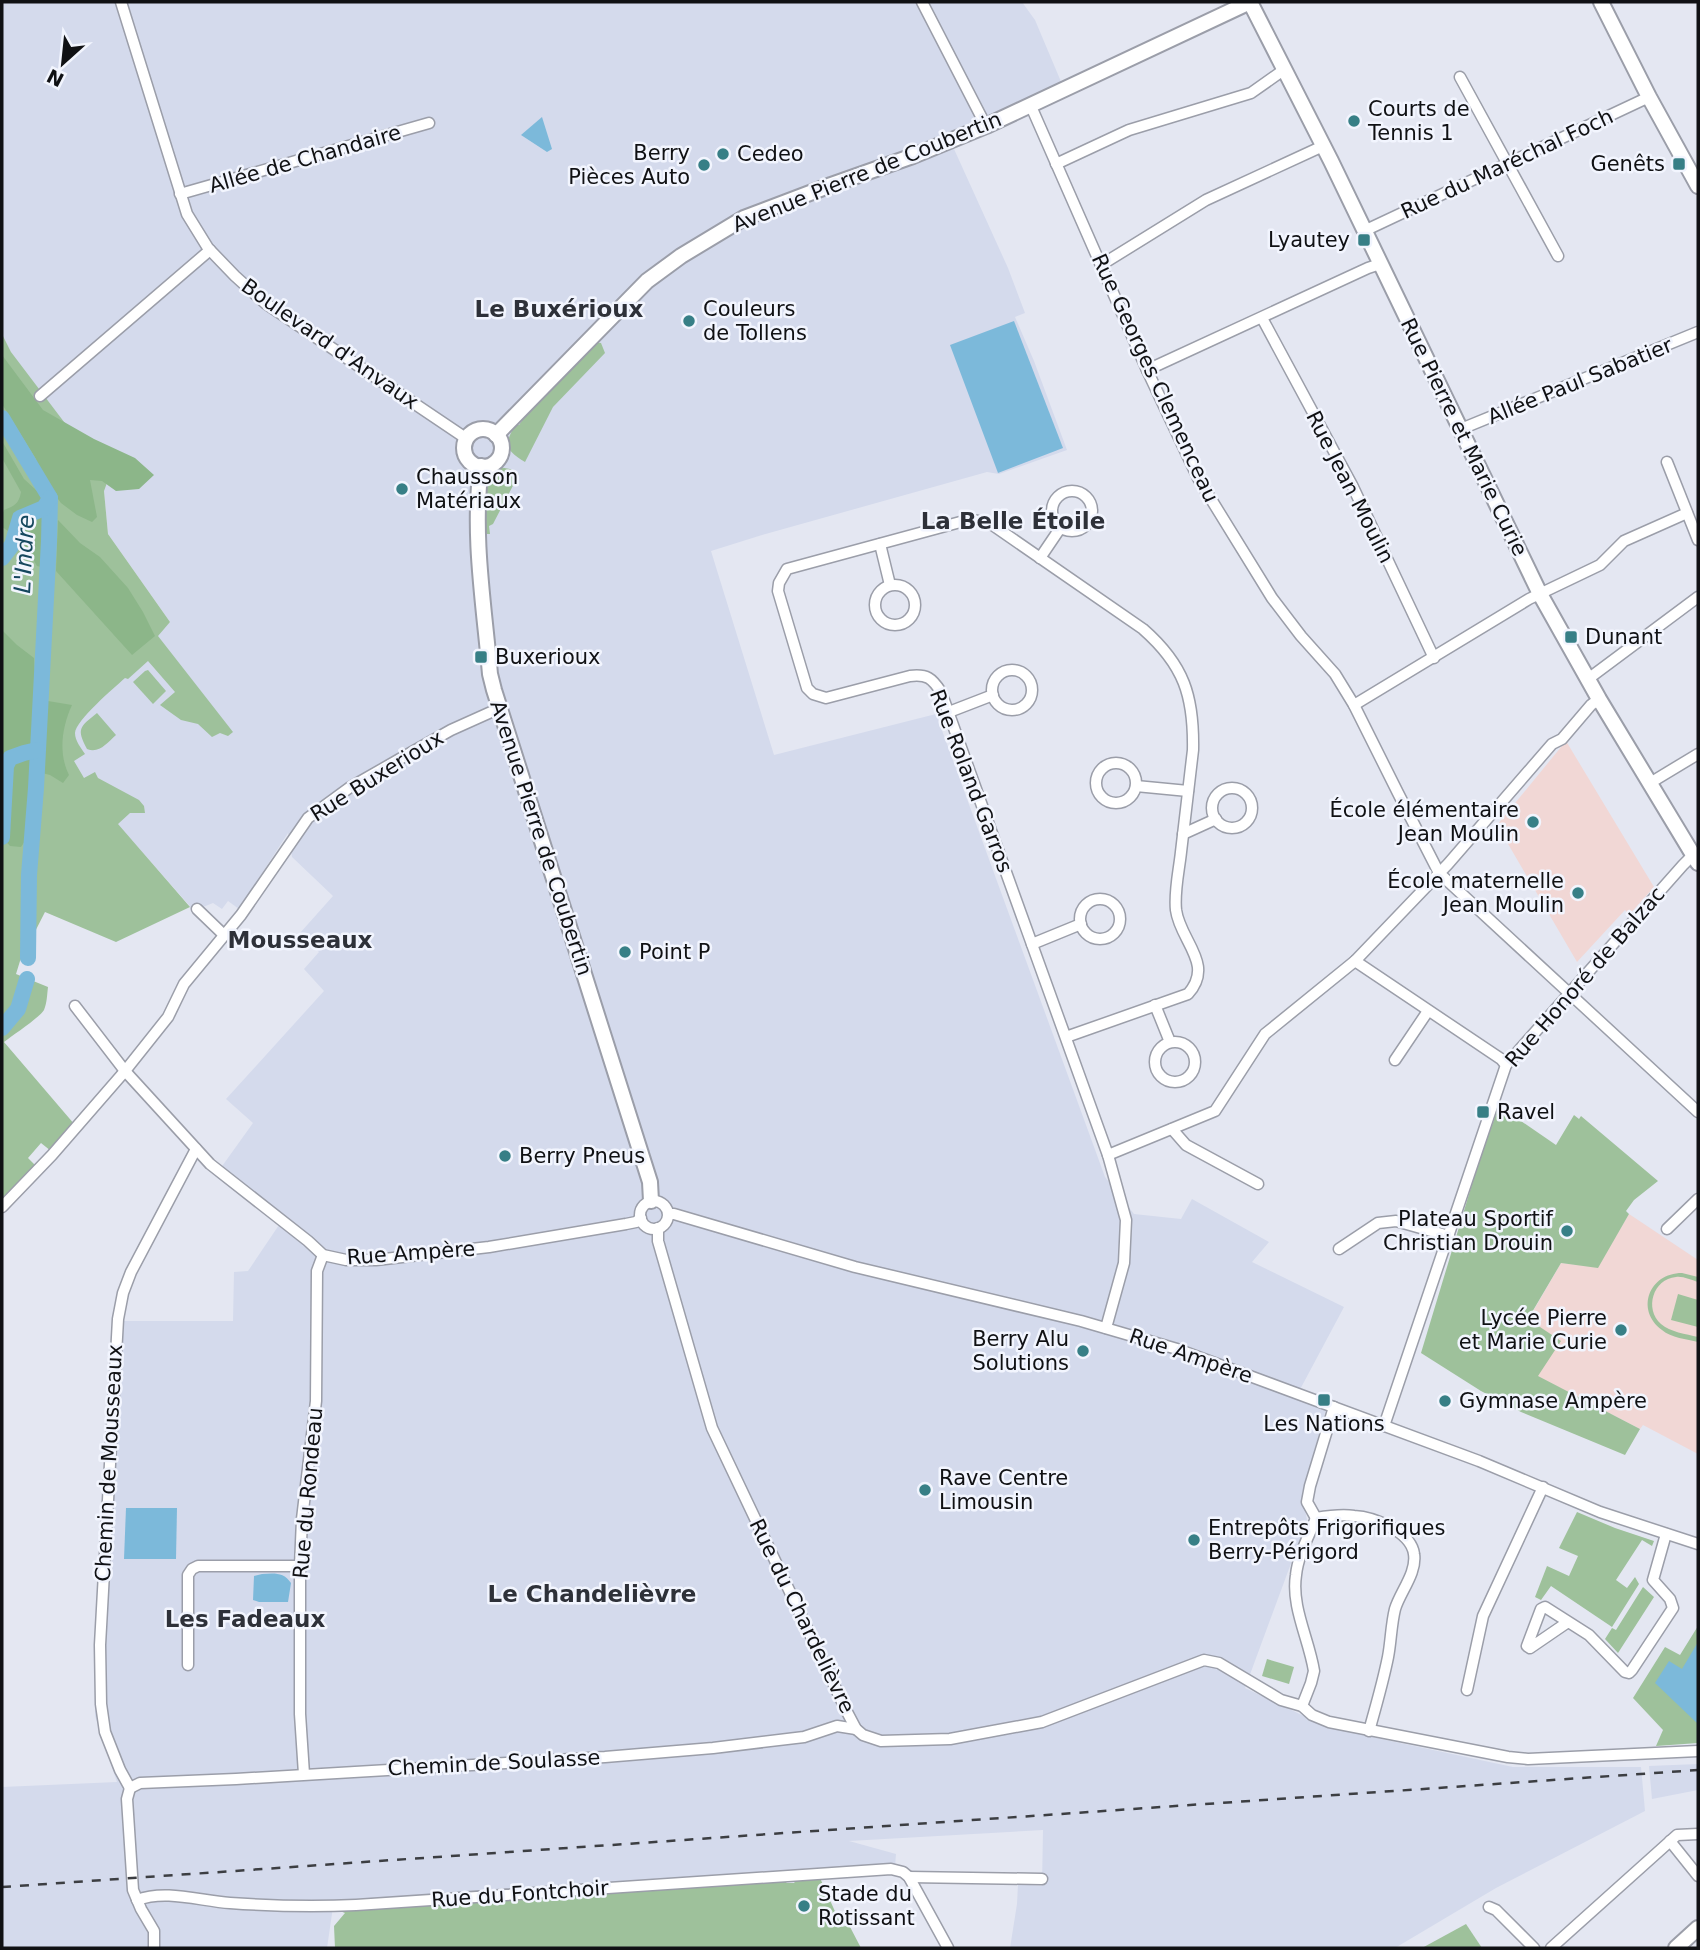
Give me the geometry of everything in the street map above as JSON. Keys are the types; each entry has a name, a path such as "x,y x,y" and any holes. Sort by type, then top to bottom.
{"street":[{"name":"Boulevard d'Anvaux","path":"121,2 187,214 210,250 265,303 467,439"},
{"path":"922,2 986,126"},
{"name":"Avenue Pierre de Coubertin","path":"496,435 641,287 681,256 744,218 913,156 986,126 1250,2"},
{"name":"Rue Pierre et Marie Curie","path":"1250,2 1286,69 1541,594 1599,699 1697,857"},
{"path":"1601,2 1698,186"},
{"path":"1056,164 1129,130 1251,93 1286,69"},
{"path":"1460,77 1558,256"},
{"name":"Rue du Maréchal Foch","path":"1364,232 1649,97"},
{"name":"Rue Georges Clemenceau","path":"1030,104 1147,370 1198,478 1258,576 1287,617 1335,674 1354,705 1439,873"},
{"name":"Allée de Chandaire","path":"180,194 429,123"},
{"path":"1101,265 1206,200 1323,146"},
{"path":"40,396 210,250"},
{"path":"1147,370 1380,264"},
{"name":"Rue Jean Moulin","path":"1262,318 1352,485 1434,658"},
{"name":"Allée Paul Sabatier","path":"1461,429 1698,332"},
{"path":"481,429 492,431 496,435 502,445 500,457 492,464 475,465 467,456 465,444 470,434 481,429"},
{"path":"1667,462 1698,540"},
{"name":"Avenue Pierre de Coubertin","path":"481,466 477,539 490,674 650,1182 651,1201"},
{"path":"1074,491 1086,497 1092,509 1089,523 1083,528 1071,531 1060,527 1052,509 1058,498 1074,491"},
{"path":"1354,705 1529,599 1600,565 1624,541 1687,513"},
{"name":"Rue Roland Garros","path":"1066,1038 1188,993 1199,974 1199,965 1177,912 1176,896 1194,728 1191,706 1179,671 1158,643 1143,629 991,524 964,521 787,569 781,576 778,591 807,688 813,694 826,698 923,674 933,680 941,692 1108,1155 1126,1220 1124,1263 1105,1328"},
{"path":"1040,558 1060,527"},
{"path":"880,544 890,585"},
{"path":"890,585 903,586 909,590 915,602 911,616 900,624 883,621 876,610 880,591 890,585"},
{"path":"1588,679 1698,597"},
{"path":"1007,670 1020,671 1032,687 1028,701 1017,709 1005,708 995,701 993,695 993,682 1007,670"},
{"path":"949,712 993,695"},
{"path":"1108,1155 1215,1111 1265,1034 1355,961 1439,873 1552,744 1562,738 1599,699"},
{"name":"Rue Buxerioux","path":"125,1071 169,1017 184,984 241,915 308,818 349,788 451,730 500,708"},
{"path":"1650,783 1698,754"},
{"path":"1118,763 1134,774 1136,786 1129,799 1115,803 1100,794 1096,781 1101,770 1118,763"},
{"path":"1136,786 1188,792"},
{"path":"1240,789 1250,799 1252,812 1243,825 1231,828 1216,819 1213,813 1214,800 1223,790 1240,789"},
{"path":"1183,834 1216,819"},
{"name":"Rue Honoré de Balzac","path":"1384,1426 1506,1065 1683,865 1697,857"},
{"path":"1439,873 1698,1112"},
{"path":"1095,900 1108,901 1114,905 1120,917 1116,931 1105,938 1088,935 1081,924 1085,906 1095,900"},
{"path":"197,909 224,935"},
{"path":"1032,944 1081,924"},
{"path":"1355,961 1501,1059 1506,1065"},
{"path":"1155,1005 1170,1042"},
{"name":"Rue Ampère","path":"75,1006 125,1071 210,1164 323,1255 376,1260 489,1247 626,1224 641,1218"},
{"path":"1395,1060 1428,1011"},
{"path":"1170,1042 1183,1043 1189,1047 1195,1059 1192,1073 1180,1081 1164,1078 1156,1066 1160,1048 1170,1042"},
{"path":"2,1207 52,1156 125,1071"},
{"path":"1172,1129 1186,1145 1258,1184"},
{"name":"Chemin de Mousseaux","path":"130,1788 105,1732 101,1694 102,1581 118,1319 123,1293 131,1272 196,1149"},
{"path":"1667,1228 1698,1199"},
{"path":"647,1202 661,1202 669,1214 665,1225 654,1229 646,1226 641,1218 641,1209 647,1202"},
{"name":"Rue Ampère","path":"669,1214 855,1267 1105,1328 1177,1349 1543,1487 1600,1512 1698,1544"},
{"path":"1339,1250 1378,1223 1396,1221 1449,1236"},
{"name":"Rue du Chardelièvre","path":"658,1228 658,1241 712,1428 856,1729 863,1735 881,1741 950,1739 1042,1722 1204,1660 1219,1663 1281,1700 1302,1706 1312,1715 1329,1722 1369,1731 1528,1759 1698,1751"},
{"name":"Rue du Rondeau","path":"304,1774 300,1714 300,1566 302,1519 317,1401 317,1271 323,1255"},
{"path":"1316,1518 1307,1502 1334,1407"},
{"path":"1467,1690 1483,1616 1543,1487"},
{"path":"1316,1518 1351,1515 1365,1517 1397,1531 1414,1551 1415,1562 1395,1609 1387,1659 1369,1731"},
{"path":"1302,1706 1314,1671 1296,1594 1295,1578 1299,1559 1316,1518"},
{"path":"1568,1622 1589,1635 1625,1672 1632,1670 1673,1608 1670,1599 1653,1580 1666,1534"},
{"path":"188,1665 188,1576 192,1569 198,1566 300,1566"},
{"name":"Chemin de Soulasse","path":"130,1788 140,1783 605,1757 804,1737 837,1726 856,1729"},
{"path":"130,1788 127,1799 133,1890 154,1931 154,1948"},
{"path":"1551,1948 1677,1835 1698,1834"},
{"path":"1670,1841 1698,1876"},
{"name":"Rue du Fontchoir","path":"137,1900 153,1896 172,1896 229,1903 356,1905 891,1869 906,1875 1042,1880"},
{"path":"906,1875 948,1948"},
{"path":"1489,1907 1496,1910 1534,1948"},
{"path":"1675,1948 1698,1928"}],"shaded area":[{"path":"2,2 1022,2 1035,20 1062,84 949,138 1008,268 1025,313 1015,317 1067,450 999,474 987,472 711,551 774,755 936,714 1105,1177 1134,1214 1181,1219 1192,1199 1269,1242 1252,1262 1344,1307 1296,1397 1326,1409 1302,1494 1307,1520 1245,1688 1306,1717 1372,1737 1513,1767 1641,1767 1645,1811 1496,1888 1395,1948 1010,1948 1018,1884 1042,1886 1043,1830 849,1841 896,1854 895,1867 334,1900 327,1948 2,1948 2,1787 117,1782 95,1716 96,1628 113,1321 233,1321 234,1272 248,1271 279,1225 215,1176 253,1123 226,1099 324,991 304,969 319,952 300,933 333,896 292,857 288,833 239,909 228,901 222,909 213,903 198,909 196,913 68,768 72,713 170,622 108,534 104,491 11,352 2,334"},
{"path":"1566,741 1654,887 1629,915 1625,910 1577,962 1497,825"},
{"name":"Lycée Pierre et Marie Curie","path":"1629,1214 1698,1260 1698,1454 1643,1425 1640,1429 1537,1376 1528,1320 1561,1263 1598,1267"},
{"path":"1698,1764 1698,1790 1652,1799 1649,1766"}],"green space":[{"path":"2,334 11,352 108,480 104,491 108,534 170,622 158,636 233,732 228,736 220,733 212,737 198,724 181,720 160,705 175,692 148,661 105,696 77,727 76,739 85,754 74,761 84,778 95,772 98,778 139,800 144,806 145,813 130,813 118,824 190,907 116,942 45,912 16,974 48,987 45,1007 37,1017 4,1042 75,1125 51,1151 41,1143 28,1158 37,1167 2,1202"},
{"path":"593,342 601,343 605,353 553,407 525,462 508,447 515,425 519,425 523,419 522,415"},
{"path":"2,355 43,410 94,439 135,458 154,475 139,489 116,491 102,481 90,480 97,517 92,522 61,503 40,475 36,459 2,404"},
{"path":"2,441 24,479 47,500 41,567 37,566 22,540 2,527 4,510 16,504 21,492 2,458"},
{"path":"499,467 519,474 493,524 489,526 490,534 486,534 483,515 485,488 492,473"},
{"path":"58,520 80,543 100,557 128,588 143,612 155,636 132,655 56,571"},
{"path":"2,630 34,658 34,771 28,806 27,838 21,847 10,846 3,838 8,814 7,806 2,807"},
{"path":"148,670 166,691 153,704 133,682"},
{"path":"48,701 72,705 62,749 69,775 63,783 42,773"},
{"path":"97,713 116,735 103,747 91,750 87,749 81,732 83,725"},
{"path":"1499,1106 1556,1145 1574,1115 1579,1119 1581,1116 1658,1181 1634,1200 1626,1211 1629,1214 1598,1268 1561,1263 1528,1319 1561,1341 1538,1376 1640,1429 1625,1455 1521,1412 1481,1391 1421,1353 1479,1161"},
{"path":"1682,1273 1698,1277 1698,1282 1679,1277 1668,1279 1657,1289 1652,1303 1653,1311 1665,1327 1698,1337 1698,1342 1666,1333 1649,1313 1648,1303 1654,1286 1661,1279"},
{"path":"1678,1294 1698,1300 1698,1327 1671,1320"},
{"path":"1577,1512 1654,1541 1652,1546 1642,1540 1616,1580 1627,1588 1635,1577 1639,1584 1612,1627 1551,1586 1541,1600 1535,1597 1547,1566 1569,1576 1578,1556 1559,1548"},
{"path":"1643,1587 1654,1597 1618,1653 1605,1639 1612,1628 1616,1630"},
{"path":"1698,1626 1698,1743 1656,1746 1663,1730 1633,1698 1665,1647 1680,1655"},
{"path":"1267,1659 1294,1667 1289,1684 1262,1676"},
{"path":"798,1878 820,1878 842,1927 849,1925 861,1948 335,1948 334,1926 345,1913 335,1909 519,1899 782,1879 787,1883 794,1883"},
{"path":"1466,1924 1482,1948 1422,1948"}],"water":[{"path":"542,117 552,149 547,152 521,135"},
{"path":"1014,321 1063,448 998,473 950,345"},
{"path":"126,1508 177,1508 176,1559 124,1559"},
{"path":"278,1574 288,1579 291,1583 288,1602 253,1600 254,1576"},
{"path":"1698,1642 1698,1724 1655,1683 1669,1661 1682,1669"}],"waterway":[{"name":"L'Indre","path":"2,418 50,498 36,788 29,875 28,958"},
{"path":"2,558 12,545 20,518 44,508 50,498"},
{"path":"2,837 6,766 10,758 37,750"},
{"name":"L'Indre","path":"2,1028 18,1009 27,979"}],"railway":[{"path":"2,1887 1698,1770"}],"place":[{"name":"Courts de Tennis 1","path":"1354,121"},
{"name":"Cedeo","path":"723,154"},
{"name":"Genêts","path":"1679,164"},
{"name":"Berry Pièces Auto","path":"704,165"},
{"name":"Lyautey","path":"1364,240"},
{"name":"Couleurs de Tollens","path":"689,321"},
{"name":"Chausson Matériaux","path":"402,489"},
{"name":"Dunant","path":"1571,637"},
{"name":"Buxerioux","path":"481,657"},
{"name":"École élémentaire Jean Moulin","path":"1533,822"},
{"name":"École maternelle Jean Moulin","path":"1578,893"},
{"name":"Point P","path":"625,952"},
{"name":"Ravel","path":"1483,1112"},
{"name":"Berry Pneus","path":"505,1156"},
{"name":"Plateau Sportif Christian Drouin","path":"1567,1231"},
{"name":"Lycée Pierre et Marie Curie","path":"1621,1330"},
{"name":"Berry Alu Solutions","path":"1083,1351"},
{"name":"Les Nations","path":"1324,1400"},
{"name":"Gymnase Ampère","path":"1445,1401"},
{"name":"Rave Centre Limousin","path":"925,1490"},
{"name":"Entrepôts Frigorifiques Berry-Périgord","path":"1194,1540"},
{"name":"Stade du Rotissant","path":"804,1906"}],"district":[{"name":"Le Buxérioux","path":"559,309"},
{"name":"La Belle Étoile","path":"1013,521"},
{"name":"Mousseaux","path":"300,940"},
{"name":"Le Chandelièvre","path":"592,1594"},
{"name":"Les Fadeaux","path":"245,1619"}]}
